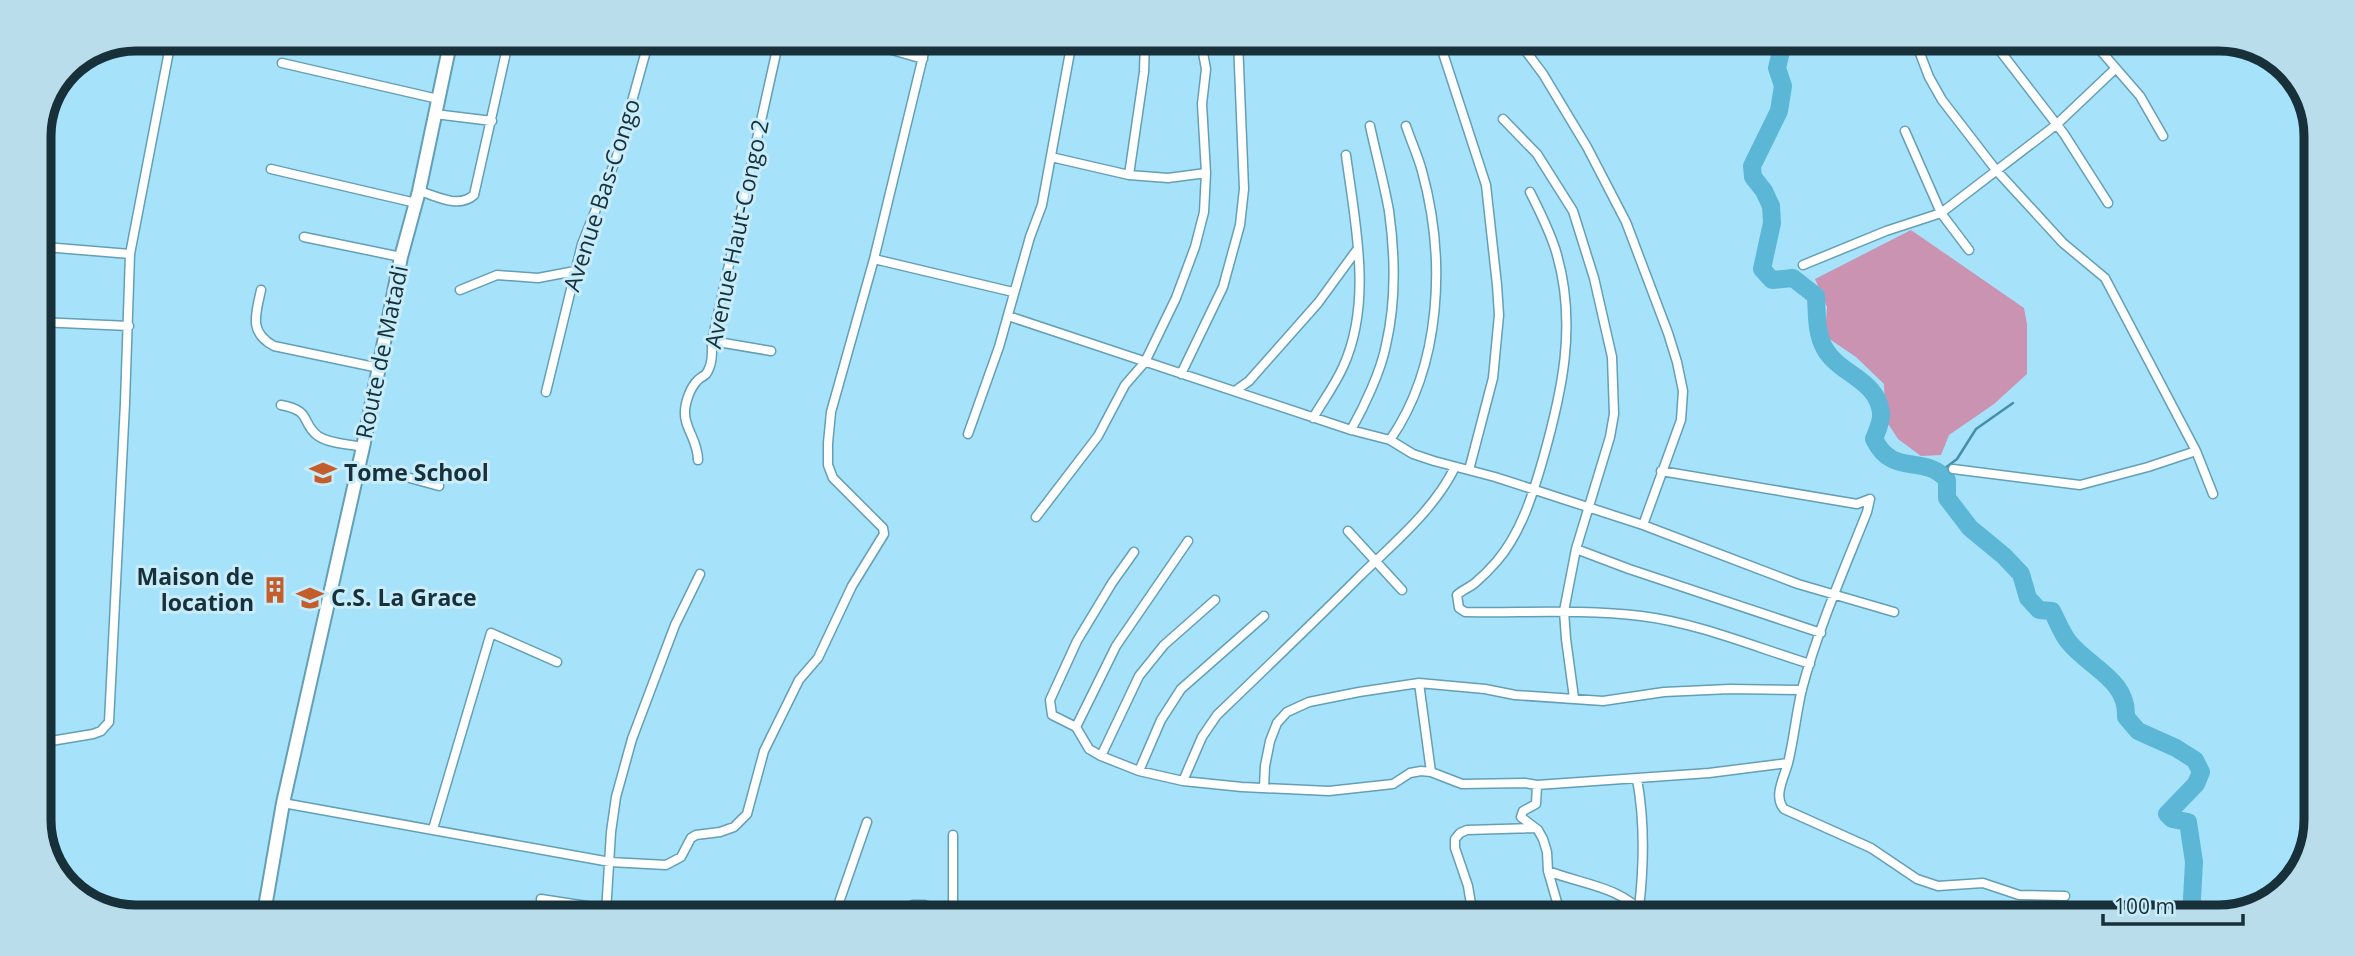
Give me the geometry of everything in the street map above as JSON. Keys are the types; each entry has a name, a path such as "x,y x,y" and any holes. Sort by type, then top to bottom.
{"main road":[{"name":"Route de Matadi","path":"265,905 282,803 363,447 401,257 449,51"}],"street":[{"path":"51,741 93,734 106,727 109,722 129,326 130,254 169,51"},
{"path":"271,169 417,197 459,203 467,201 474,195 507,51"},
{"name":"Avenue Bas-Congo","path":"546,392 582,244 615,159 646,51"},
{"name":"Avenue Haut-Congo 2","path":"698,460 698,447 686,422 685,410 696,381 707,373 777,51"},
{"path":"895,51 923,59"},
{"path":"282,803 610,862 666,865 681,857 691,838 696,835 720,832 742,821 747,814 764,751 799,680 818,658 852,586 884,534 883,528 837,485 828,465 831,412 874,259 925,51"},
{"path":"968,434 1042,205 1070,51"},
{"path":"1129,175 1145,51"},
{"path":"1181,374 1223,287 1240,225 1244,176 1238,51"},
{"path":"1442,51 1486,185 1499,305 1493,378 1469,470"},
{"path":"1526,51 1587,147 1626,222 1668,333 1681,382 1681,420 1643,525"},
{"path":"1919,51 1942,100 1996,170 2063,243 2105,278 2196,451 2213,494"},
{"path":"2000,51 2088,170 2108,203"},
{"path":"2100,51 2140,96 2163,136"},
{"path":"1036,517 1098,436 1125,386 1145,362 1176,298 1195,247 1204,212 1206,173 1202,104 1206,69 1203,54"},
{"path":"282,63 438,99"},
{"path":"1803,265 1886,231 1941,213 2056,125 2115,69"},
{"path":"435,114 492,121"},
{"path":"1503,119 1537,154 1573,211 1594,278 1614,380 1614,414 1610,437 1576,549 1564,611 1574,698"},
{"path":"1351,430 1362,410 1386,348 1392,306 1392,252 1388,210 1370,126"},
{"path":"1390,439 1405,417 1424,369 1435,312 1433,237 1428,200 1422,171 1406,126"},
{"path":"1905,131 1941,213 1969,250"},
{"path":"1313,418 1343,366 1351,346 1357,314 1357,250 1346,155"},
{"path":"1051,157 1129,175 1168,178 1206,173"},
{"path":"1530,192 1558,256 1567,319 1566,357 1561,392 1534,490 1508,546 1474,584 1457,595 1459,608 1465,612 1564,611 1642,616 1810,664"},
{"path":"304,237 401,257"},
{"path":"51,247 130,254"},
{"path":"1235,391 1250,381 1318,303 1357,250"},
{"path":"874,259 1013,292"},
{"path":"460,290 497,275 538,278 575,271"},
{"path":"261,290 255,321 265,341 379,368"},
{"path":"1008,316 1313,418 1390,439 1413,454 1643,525 1798,584 1894,612"},
{"path":"51,323 129,326"},
{"path":"712,341 771,351"},
{"path":"281,405 294,408 306,416 310,428 320,437 363,447"},
{"path":"1953,469 2080,485 2196,451"},
{"path":"1184,781 1202,737 1217,715 1432,503 1447,484 1455,467"},
{"path":"357,470 395,474 439,486"},
{"path":"1661,471 1857,504 1870,499 1802,690 1788,763 1779,791 1779,800 1784,809 1871,848 1917,879 1938,886 1983,883 2019,895 2065,896"},
{"path":"1348,531 1402,590"},
{"path":"1076,727 1116,646 1188,541"},
{"path":"1576,549 1821,633"},
{"path":"1134,552 1077,641 1050,701 1052,715 1076,727 1089,749 1139,771 1184,781 1329,791 1393,784 1410,773 1431,772 1462,784 1537,785 1637,779 1788,763"},
{"path":"606,905 616,797 632,739 675,625 700,574"},
{"path":"1101,756 1139,676 1164,645 1215,600"},
{"path":"1139,771 1161,720 1181,688 1264,616"},
{"path":"433,829 491,633 557,662"},
{"path":"1264,788 1265,766 1277,723 1287,712 1321,700 1419,683 1526,696 1603,701 1664,692 1802,690"},
{"path":"1419,683 1431,772"},
{"path":"1637,779 1643,812 1639,905"},
{"path":"1537,785 1536,804 1521,814 1522,820 1535,828 1543,839 1548,872 1558,905"},
{"path":"838,905 867,822"},
{"path":"1471,905 1468,886 1455,849 1455,839 1467,830 1535,828"},
{"path":"953,835 953,905"},
{"path":"1548,872 1615,892 1634,905"},
{"path":"541,898 576,905"}],"shaded area":[{"path":"1911,230 2024,308 2027,324 2027,374 1994,404 1949,435 1941,455 1921,456 1898,439 1885,419 1884,384 1856,357 1825,336 1827,307 1815,279"}],"waterway":[{"path":"1781,51 1777,68 1783,86 1779,111 1752,166 1753,177 1771,206 1772,223 1762,269 1772,280 1793,278 1816,296 1818,330 1825,349 1831,358 1866,385 1878,402 1881,419 1874,439 1882,451 1899,462 1938,472 1947,480 1947,498 1970,528 2021,574 2028,598 2039,610 2052,611 2068,641 2114,683 2125,704 2126,717 2138,731 2195,760 2201,772 2196,784 2167,814 2172,819 2188,822 2194,862 2192,905"},
{"path":"1940,472 1957,459 1976,429 2013,403"}],"place":[{"name":"Tome School","path":"323,473"},
{"name":"Maison de location","path":"275,590"},
{"name":"C.S. La Grace","path":"310,598"}]}
